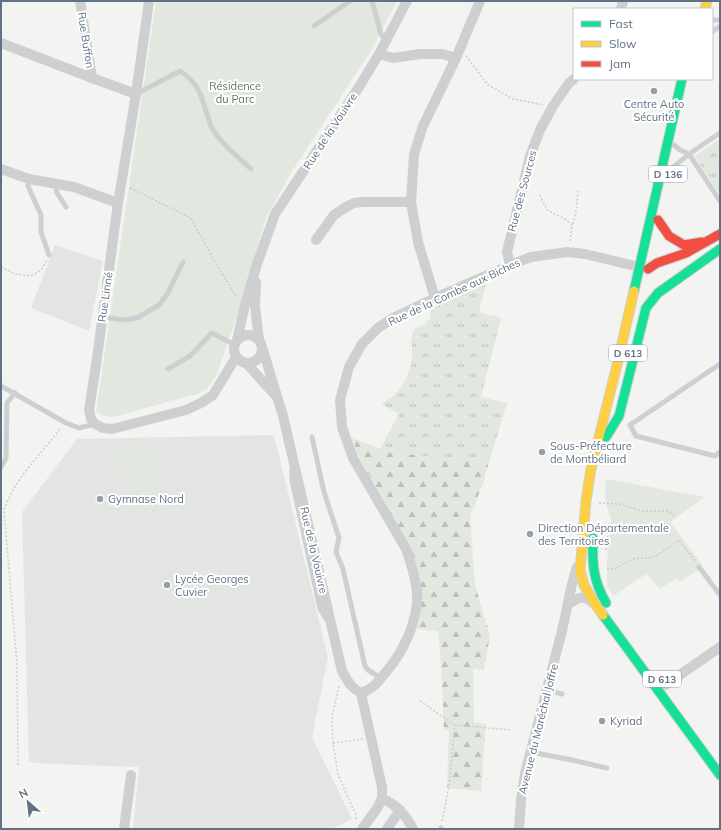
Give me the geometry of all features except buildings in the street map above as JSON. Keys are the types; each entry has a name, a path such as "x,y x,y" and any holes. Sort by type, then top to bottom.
{"main road":[{"name":"D 136","path":"644,268 682,80"},
{"name":"D 136","path":"656,236 668,172 689,80"},
{"path":"658,220 668,236 684,245 707,242"},
{"path":"644,268 686,252 720,234"},
{"name":"D 613","path":"606,438 619,416 646,308 658,293 720,249"},
{"path":"644,268 652,257"},
{"path":"644,268 677,279"},
{"name":"D 613","path":"597,487 601,458 619,393 644,283 644,268"},
{"name":"Avenue du Maréchal Joffre","path":"581,555 591,469 644,268"},
{"path":"594,531 592,557 593,570 597,586 613,612"},
{"name":"D 613","path":"580,570 581,555"},
{"name":"D 613","path":"578,584 595,604 720,775"}],"street":[{"name":"Rue Buffon","path":"80,1 92,78"},
{"name":"Rue Linné","path":"95,424 91,419 89,410 118,203 150,1"},
{"name":"Rue de la Vouivre","path":"236,343 257,264 275,214 359,87 408,1"},
{"path":"436,298 418,242 411,202 414,154 423,126 456,58 480,1"},
{"path":"1,43 136,94"},
{"path":"379,54 393,58 420,54 442,54 456,58"},
{"name":"Rue des Sources","path":"510,265 507,252 530,156 540,130 569,83 573,80"},
{"path":"1,169 29,180 74,187 118,203"},
{"path":"316,240 334,215 354,203 411,202"},
{"name":"Rue de la Combe aux Biches","path":"361,694 369,690 381,678 404,646 416,615 417,592 412,566 406,550 352,458 342,427 340,400 349,367 362,344 378,328 393,318 531,257 568,252 579,253 644,268"},
{"name":"Rue de la Vouivre","path":"257,264 255,306 259,340"},
{"path":"95,424 103,428 112,429 186,410 201,403 213,396 236,358 234,349 240,338 248,335 256,337 259,340 263,350 256,362 247,364 236,358"},
{"name":"Rue de la Vouivre","path":"263,350 283,416 342,671 354,690 361,694"},
{"name":"Rue de la Vouivre","path":"247,364 278,399"},
{"name":"Avenue du Maréchal Joffre","path":"519,829 525,773 562,631 578,584 581,555"},
{"path":"580,570 592,557"},
{"name":"Avenue du Maréchal Joffre","path":"562,631 578,584 580,570"},
{"path":"578,584 592,586 599,601 619,630 631,637"},
{"path":"572,602 578,598 586,598 595,604"},
{"path":"666,685 720,648"},
{"path":"359,825 378,807 382,798 382,787 361,694"},
{"path":"124,829 131,775"},
{"path":"382,798 400,810 414,829"},
{"path":"387,829 400,810"}],"lane":[{"path":"314,26 350,1"},
{"path":"372,1 381,34 386,41"},
{"path":"136,94 180,71 196,85 203,98 211,126 222,142 251,169"},
{"path":"668,172 689,154 720,133"},
{"path":"674,145 680,150 689,154 720,200"},
{"path":"29,180 28,186 41,215 41,232 49,255"},
{"path":"55,184 57,193 66,207"},
{"path":"102,317 126,320 136,318 159,305 168,293 183,262"},
{"path":"168,369 190,356 212,333 236,343"},
{"path":"720,364 630,425 636,436 715,456 720,452"},
{"path":"1,386 79,428 95,424"},
{"path":"1,467 6,458 7,403 15,393"},
{"path":"312,437 324,492 339,538 336,552 343,569 365,666 368,670 381,678"},
{"path":"699,567 720,595"},
{"path":"547,690 562,694"},
{"path":"531,752 567,758 607,768"}],"path":[{"path":"460,48 488,85 513,99 554,106"},
{"path":"121,184 191,218 236,297 245,305"},
{"path":"568,252 572,225 576,213 578,191"},
{"path":"540,195 547,210 565,219 572,225"},
{"path":"1,267 16,274 31,276 42,270 49,255"},
{"path":"18,765 17,664 4,510 8,497 23,474 66,422"},
{"path":"596,503 619,504 642,511 668,511 676,517"},
{"path":"605,569 618,568 634,558 648,558 655,556 679,540 699,567"},
{"path":"340,684 332,717 333,743 338,775 359,825"},
{"path":"420,701 455,725 511,730"},
{"path":"441,828 449,786 455,725"},
{"path":"333,743 371,738"}],"shaded area":[{"path":"55,245 103,261 89,331 31,308"},
{"name":"Lycée Georges Cuvier","path":"274,435 328,657 312,737 352,819 331,829 133,829 139,767 29,762 22,512 77,439"}],"green space":[{"name":"Résidence du Parc","path":"156,1 397,1 372,49 291,173 266,218 237,316 217,374 206,390 197,394 113,417 104,416 96,412"},
{"path":"720,139 720,190 718,192 694,156"},
{"path":"486,284 479,312 501,318 481,397 507,403 488,466 470,459 423,456 388,452 380,449 399,414 382,404 395,394 406,377 411,362 411,340 414,329 426,323 430,318 431,309"},
{"path":"352,438 388,452 470,459 488,466 483,484 470,516 475,585 490,635 484,670 473,669 474,722 486,724 481,791 447,788 449,731 444,730 438,631 417,629 420,618 421,601 417,566 407,542 358,455"},
{"path":"138,439 164,486 142,498 116,452"},
{"path":"606,479 705,497 670,522 703,566 680,582 676,578 660,589 646,574 613,596 607,586 607,562 611,519 607,508 605,494"}],"traffic: fast":[{"path":"634,291 682,80"},
{"path":"606,437 619,416 646,308 658,293 720,249"},
{"path":"593,538 594,572 598,587 606,603"},
{"path":"603,615 720,775"}],"traffic: slow":[{"path":"705,8 707,1"},
{"path":"603,615 584,585 580,570 586,501 591,469 634,291"}],"traffic: jam":[{"path":"658,220 669,236 684,245 702,242"},
{"path":"648,269 657,263 686,253 720,234"}],"place":[{"name":"Centre Auto Sécurité","path":"654,91"},
{"name":"Sous-Préfecture de Montbéliard","path":"542,452"},
{"name":"Gymnase Nord","path":"100,499"},
{"name":"Direction Départementale des Territoires","path":"530,534"},
{"name":"Lycée Georges Cuvier","path":"167,585"},
{"name":"Kyriad","path":"602,721"}]}
